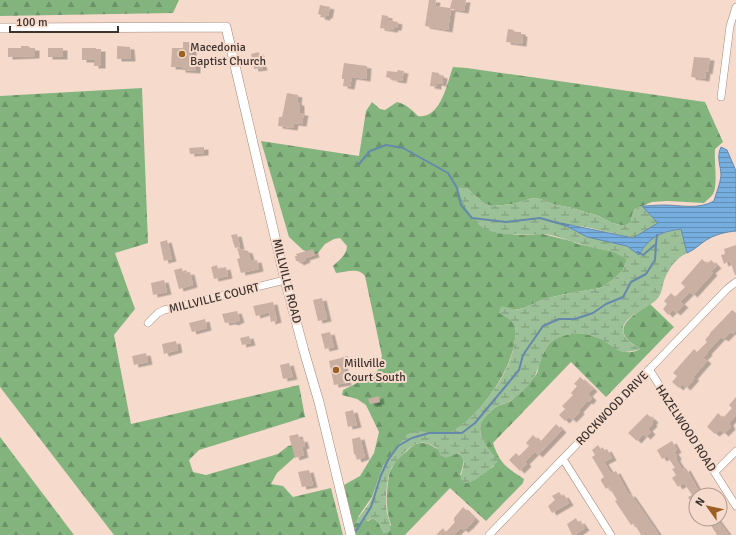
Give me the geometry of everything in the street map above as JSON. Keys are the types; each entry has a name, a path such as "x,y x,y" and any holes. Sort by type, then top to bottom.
{"street":[{"path":"721,97 730,26 736,7"},
{"name":"MILLVILLE ROAD","path":"0,28 226,27 285,280 319,402 351,535"},
{"name":"MILLVILLE COURT","path":"148,323 158,313 164,310 285,280"},
{"name":"ROCKWOOD DRIVE","path":"489,535 727,289 736,282"},
{"name":"HAZELWOOD ROAD","path":"649,369 736,506"},
{"path":"715,472 736,451"},
{"path":"563,459 611,535"}],"green space":[{"path":"0,0 179,0 173,13 0,16"},
{"path":"453,67 705,102 723,142 715,149 716,179 714,190 712,195 704,203 667,201 652,202 635,209 631,222 625,226 612,223 599,216 553,204 540,199 533,198 513,204 492,206 485,204 463,185 514,235 543,234 578,244 615,252 627,259 623,270 613,280 600,288 544,299 524,308 500,313 513,322 515,339 513,351 501,378 483,405 462,425 451,432 437,434 408,434 383,466 372,497 358,517 368,521 373,518 378,522 384,533 391,525 387,504 387,488 390,473 393,465 398,459 416,444 427,443 438,449 461,455 463,462 460,475 488,470 494,466 494,456 486,445 480,432 481,423 486,416 498,406 512,400 535,376 544,352 554,340 565,335 576,333 591,335 624,352 640,349 626,338 623,331 624,326 631,317 650,304 674,327 606,397 571,362 493,443 498,456 504,464 524,479 523,483 486,521 450,488 405,535 356,535 344,485 360,476 374,453 379,432 366,405 357,399 342,395 343,390 371,376 378,370 382,356 365,276 362,273 355,271 336,273 333,266 342,257 347,249 347,246 340,238 334,239 325,244 318,253 313,254 303,250 289,237 261,141 359,156 366,111 372,102 380,109 385,110 397,102 411,109 418,116 426,115 438,106 442,99"},
{"path":"142,88 148,243 115,253 135,309 114,335 131,424 299,385 305,417 199,450 189,460 193,472 206,475 278,454 288,446 300,444 296,456 277,473 271,484 283,486 293,497 331,488 343,535 114,535 0,387 0,96"},
{"path":"463,185 485,204 492,206 513,204 533,198 540,199 553,204 599,216 612,223 625,226 631,222 635,209 642,206 659,223 633,238 586,227 563,224 587,237 627,246 639,255 643,248 652,239 668,232 682,229 687,253 679,258 670,268 658,298 633,315 625,323 623,328 624,335 628,341 640,349 622,352 605,341 587,334 572,334 560,337 547,347 534,378 528,386 512,400 494,409 482,422 480,429 482,439 498,461 479,478 467,483 461,482 464,463 458,453 446,458 440,455 438,449 427,443 419,443 408,449 394,464 388,477 386,503 390,522 390,531 384,534 378,522 373,518 362,523 355,523 370,501 381,471 394,450 407,435 412,432 417,431 446,434 462,425 483,404 501,379 513,352 515,327 508,318 499,313 501,306 516,310 544,299 600,288 613,280 623,270 627,259 621,255 609,251 551,235 501,234 486,229 475,221 466,208 457,189"},
{"path":"0,437 74,535 0,535"}],"water":[{"path":"721,147 727,150 736,171 736,231 711,237 687,253 681,229 668,232 652,239 647,243 639,255 627,246 587,237 561,223 633,238 658,223 642,206 695,206 708,204 714,201 720,183 721,176 719,158"}],"building":[{"path":"429,0 436,0 435,6 450,8 452,0 466,0 464,11 451,9 448,30 425,26"},
{"path":"320,5 330,7 326,18 320,17 321,15 318,14"},
{"path":"382,15 388,16 388,20 398,22 397,28 394,28 393,30 380,28"},
{"path":"508,29 514,30 514,32 521,32 521,34 523,34 522,44 506,42"},
{"name":"Macedonia Baptist Church","path":"183,42 189,42 189,48 192,48 192,61 196,61 196,71 181,70 181,67 171,67 172,48 183,48"},
{"path":"21,46 35,48 35,56 8,57 8,48 21,48"},
{"path":"117,46 130,47 131,59 117,59"},
{"path":"48,48 63,48 63,57 48,57"},
{"path":"82,48 101,49 101,66 94,66 94,60 82,60"},
{"path":"259,52 263,68 254,69 251,54"},
{"path":"694,57 710,58 708,72 706,71 705,79 691,77"},
{"path":"344,63 367,66 366,79 352,77 350,87 343,86 344,79 342,79 342,76"},
{"path":"398,70 404,71 402,81 386,77 387,71 397,72"},
{"path":"432,72 439,73 439,75 443,76 442,84 437,83 437,87 430,86"},
{"path":"287,93 298,95 297,102 300,104 300,113 304,113 302,124 294,123 293,128 278,126 279,117 282,117"},
{"path":"204,147 204,153 190,154 189,148"},
{"path":"237,234 240,247 235,248 231,235"},
{"path":"167,240 172,259 164,261 160,242"},
{"path":"736,245 735,275 730,261 724,264 721,255 725,254 724,249"},
{"path":"237,248 248,251 251,261 257,260 259,269 241,273 237,259 240,258"},
{"path":"313,249 315,255 305,258 306,260 299,263 296,261 296,254"},
{"path":"702,259 707,264 711,260 717,266 711,271 713,273 693,295 690,292 680,302 684,305 676,313 673,310 668,315 663,309 667,304 664,301 671,293 675,297 685,287 681,283"},
{"path":"217,265 218,269 226,267 228,276 214,279 211,267"},
{"path":"182,268 183,273 190,272 193,285 179,289 174,270"},
{"path":"164,280 167,292 153,295 151,283"},
{"path":"322,298 327,319 318,321 313,300"},
{"path":"273,302 277,320 271,322 269,312 256,316 253,306"},
{"path":"732,310 736,313 736,331 733,334 731,332 724,339 721,337 703,358 707,361 693,377 695,378 686,388 682,384 679,388 672,382 677,376 673,373 694,349 697,352 707,342 705,340 710,333"},
{"path":"237,311 240,320 234,323 225,323 222,314"},
{"path":"205,319 207,328 192,332 189,323"},
{"path":"330,332 334,347 325,349 321,334"},
{"path":"249,336 251,343 242,345 240,338"},
{"path":"176,341 178,350 164,354 162,344"},
{"path":"146,353 148,362 134,365 132,356"},
{"name":"Millville Court South","path":"348,356 349,363 343,365 347,383 334,385 329,361"},
{"path":"289,363 293,377 283,379 280,365"},
{"path":"580,377 593,389 588,394 592,398 589,402 587,401 579,410 580,412 572,420 569,417 565,421 559,415 565,409 562,406 573,395 571,393 577,386 574,384"},
{"path":"379,396 380,402 370,404 368,399"},
{"path":"736,397 736,415 729,423 731,427 724,434 720,430 715,434 707,427 718,413 723,418 732,408 729,405"},
{"path":"353,410 357,425 348,427 345,412"},
{"path":"647,414 654,420 652,422 653,424 648,429 651,432 646,437 643,434 637,441 628,433"},
{"path":"556,424 562,430 538,455 535,452 525,462 527,464 520,471 509,460 516,453 519,456 529,446 526,443 533,435 540,442"},
{"path":"298,434 300,440 303,439 305,446 302,447 304,455 295,458 289,436"},
{"path":"360,437 365,457 357,460 354,454 352,439"},
{"path":"672,441 677,450 674,452 677,456 676,459 683,470 686,468 697,487 688,487 688,489 684,483 678,487 672,478 676,475 672,469 675,468 667,456 662,459 657,450"},
{"path":"598,445 602,451 607,449 612,458 604,462 611,473 616,471 629,495 631,494 659,535 641,535 634,523 631,525 615,501 617,500 609,487 606,489 601,481 604,477 592,457 595,455 592,450"},
{"path":"309,470 313,485 302,487 298,472"},
{"path":"559,492 562,496 564,495 569,503 552,513 548,506 555,500 552,496"},
{"path":"463,507 475,519 469,526 464,530 461,528 454,535 436,535 443,528 446,532 455,522 454,518"},
{"path":"576,518 585,528 575,535 572,535 567,524"},
{"path":"712,527 723,527 729,535 717,535"}],"waterway":[{"path":"359,164 370,151 386,145 403,148 448,173 457,188 461,205 472,218 506,222 540,218 568,226"},
{"path":"638,252 643,255 656,244 657,235"},
{"path":"356,531 371,507 381,475 388,460 398,446 412,438 429,433 462,433 475,423 519,370 523,355 543,326 559,319 575,319 593,313 606,304 623,297 631,282 646,274 655,260 656,244"}],"place":[{"name":"Macedonia Baptist Church","path":"182,54"},
{"name":"Millville Court South","path":"336,370"}]}
